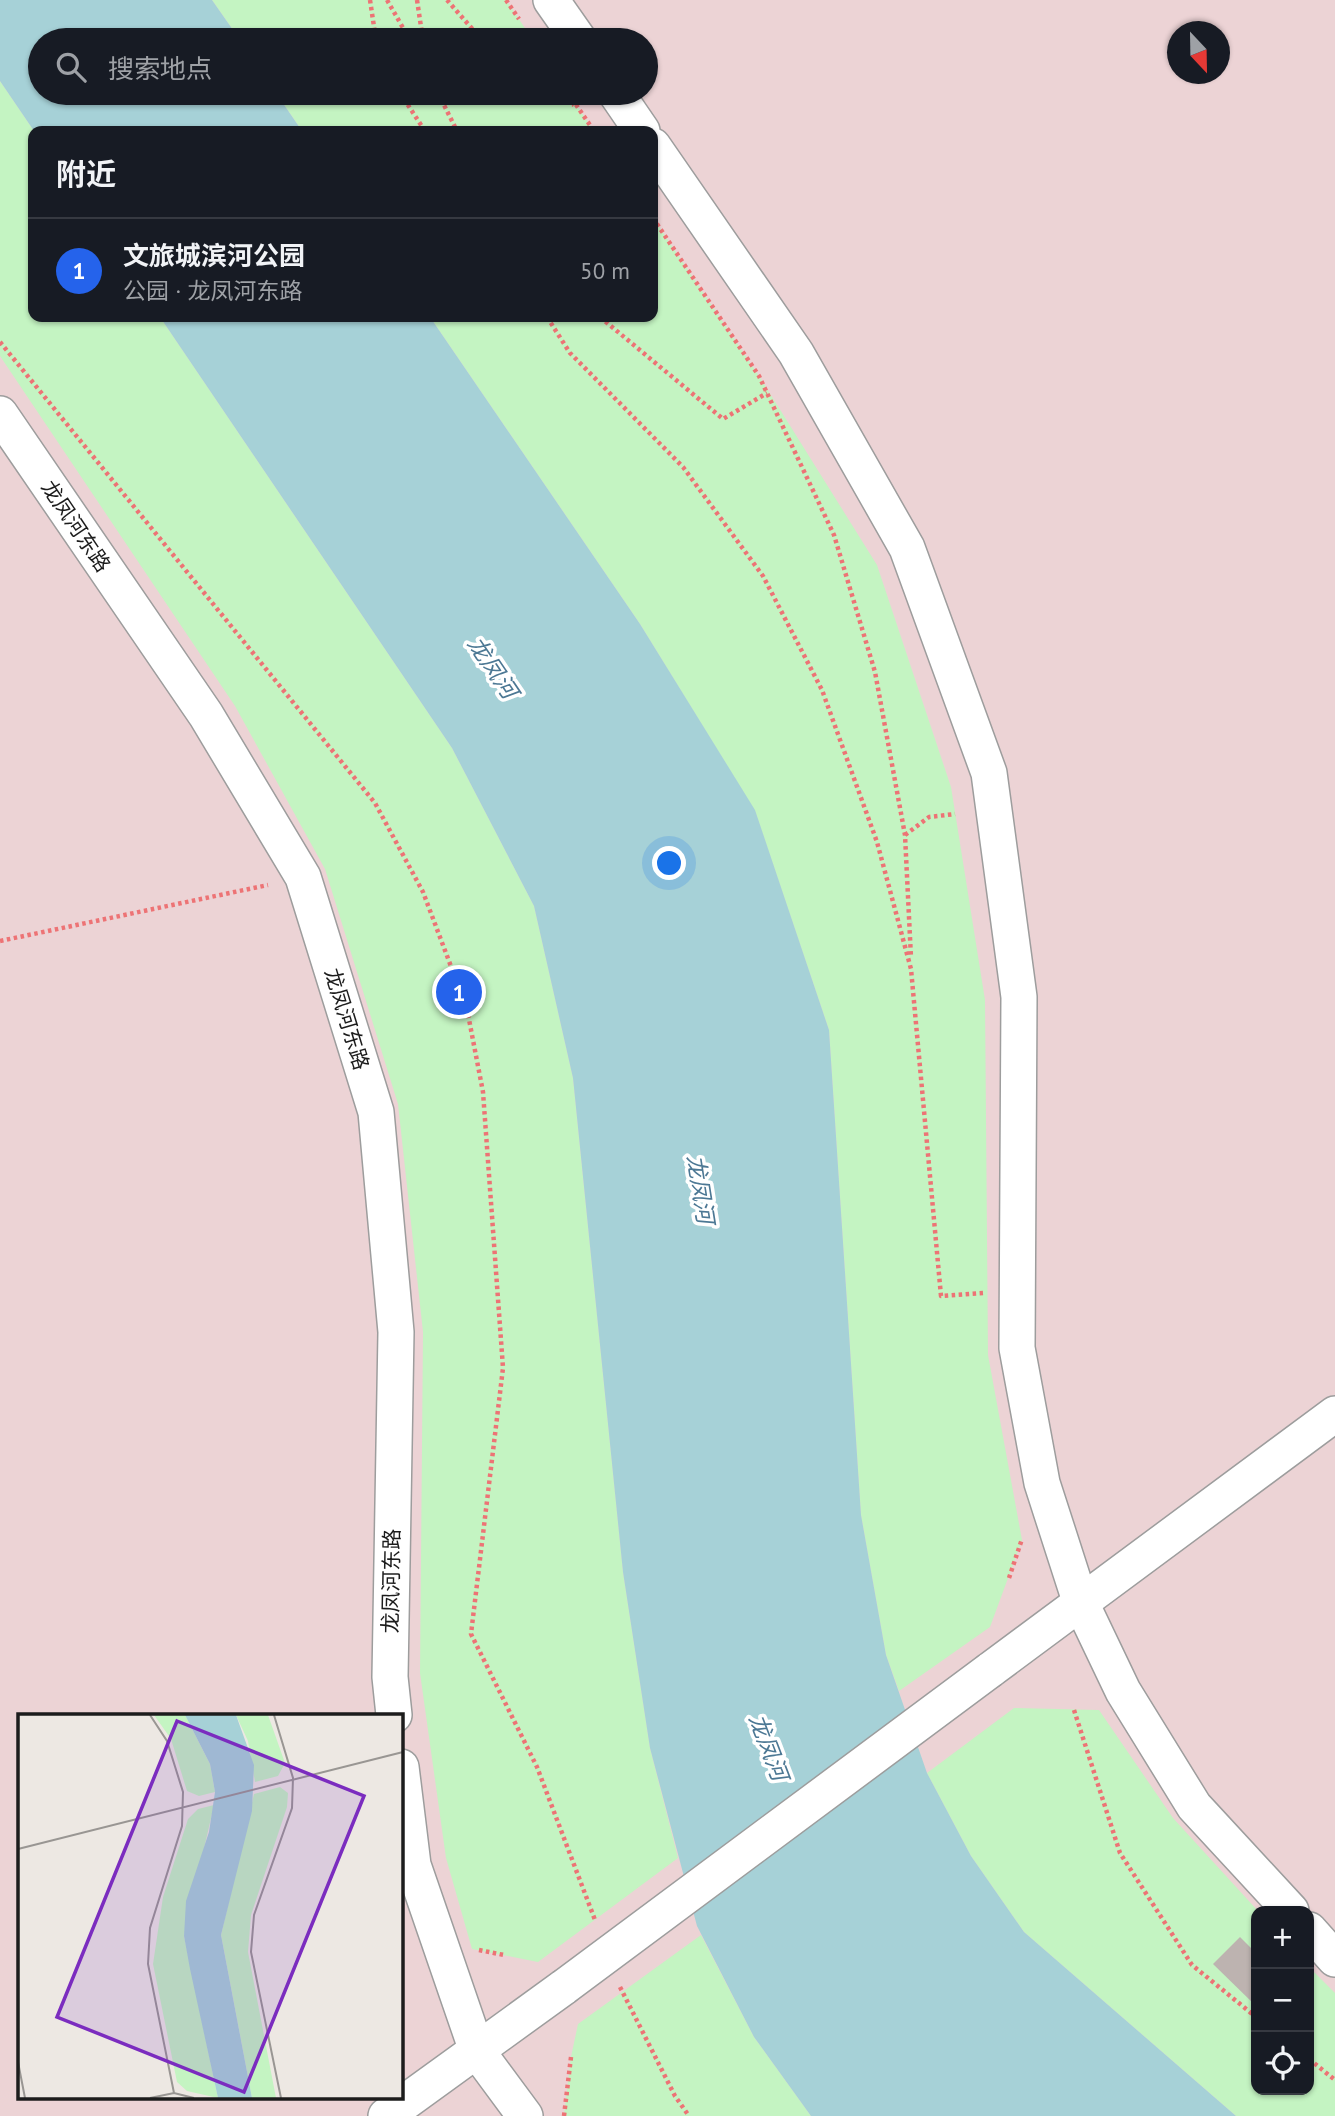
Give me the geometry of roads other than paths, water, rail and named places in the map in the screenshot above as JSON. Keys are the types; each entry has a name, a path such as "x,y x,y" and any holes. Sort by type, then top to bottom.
{"street":[{"path":"551,0 571,28"},
{"path":"624,105 639,126"},
{"path":"658,153 796,353 907,548 989,773 1019,997 1017,1348 1042,1483 1080,1601 1123,1691 1194,1806 1286,1906"},
{"name":"龙凤河东路","path":"0,414 206,715 303,877 376,1112 396,1332 390,1677 394,1714"},
{"path":"386,2116 564,1987 1335,1414"},
{"path":"402,1776 413,1865 477,2051 525,2116"},
{"path":"1314,1936 1335,1959"}],"water":[{"path":"0,0 212,0 232,28 28,28 28,105 284,105 299,126 31,126 0,81"},
{"name":"龙凤河","path":"163,322 433,322 640,624 755,810 829,1030 861,1515 886,1655 927,1773 971,1856 1024,1932 1236,2116 811,2116 754,2037 697,1926 650,1748 623,1572 573,1078 534,906 452,748"}],"place":[{"name":"文旅城滨河公园","path":"459,992"}]}
